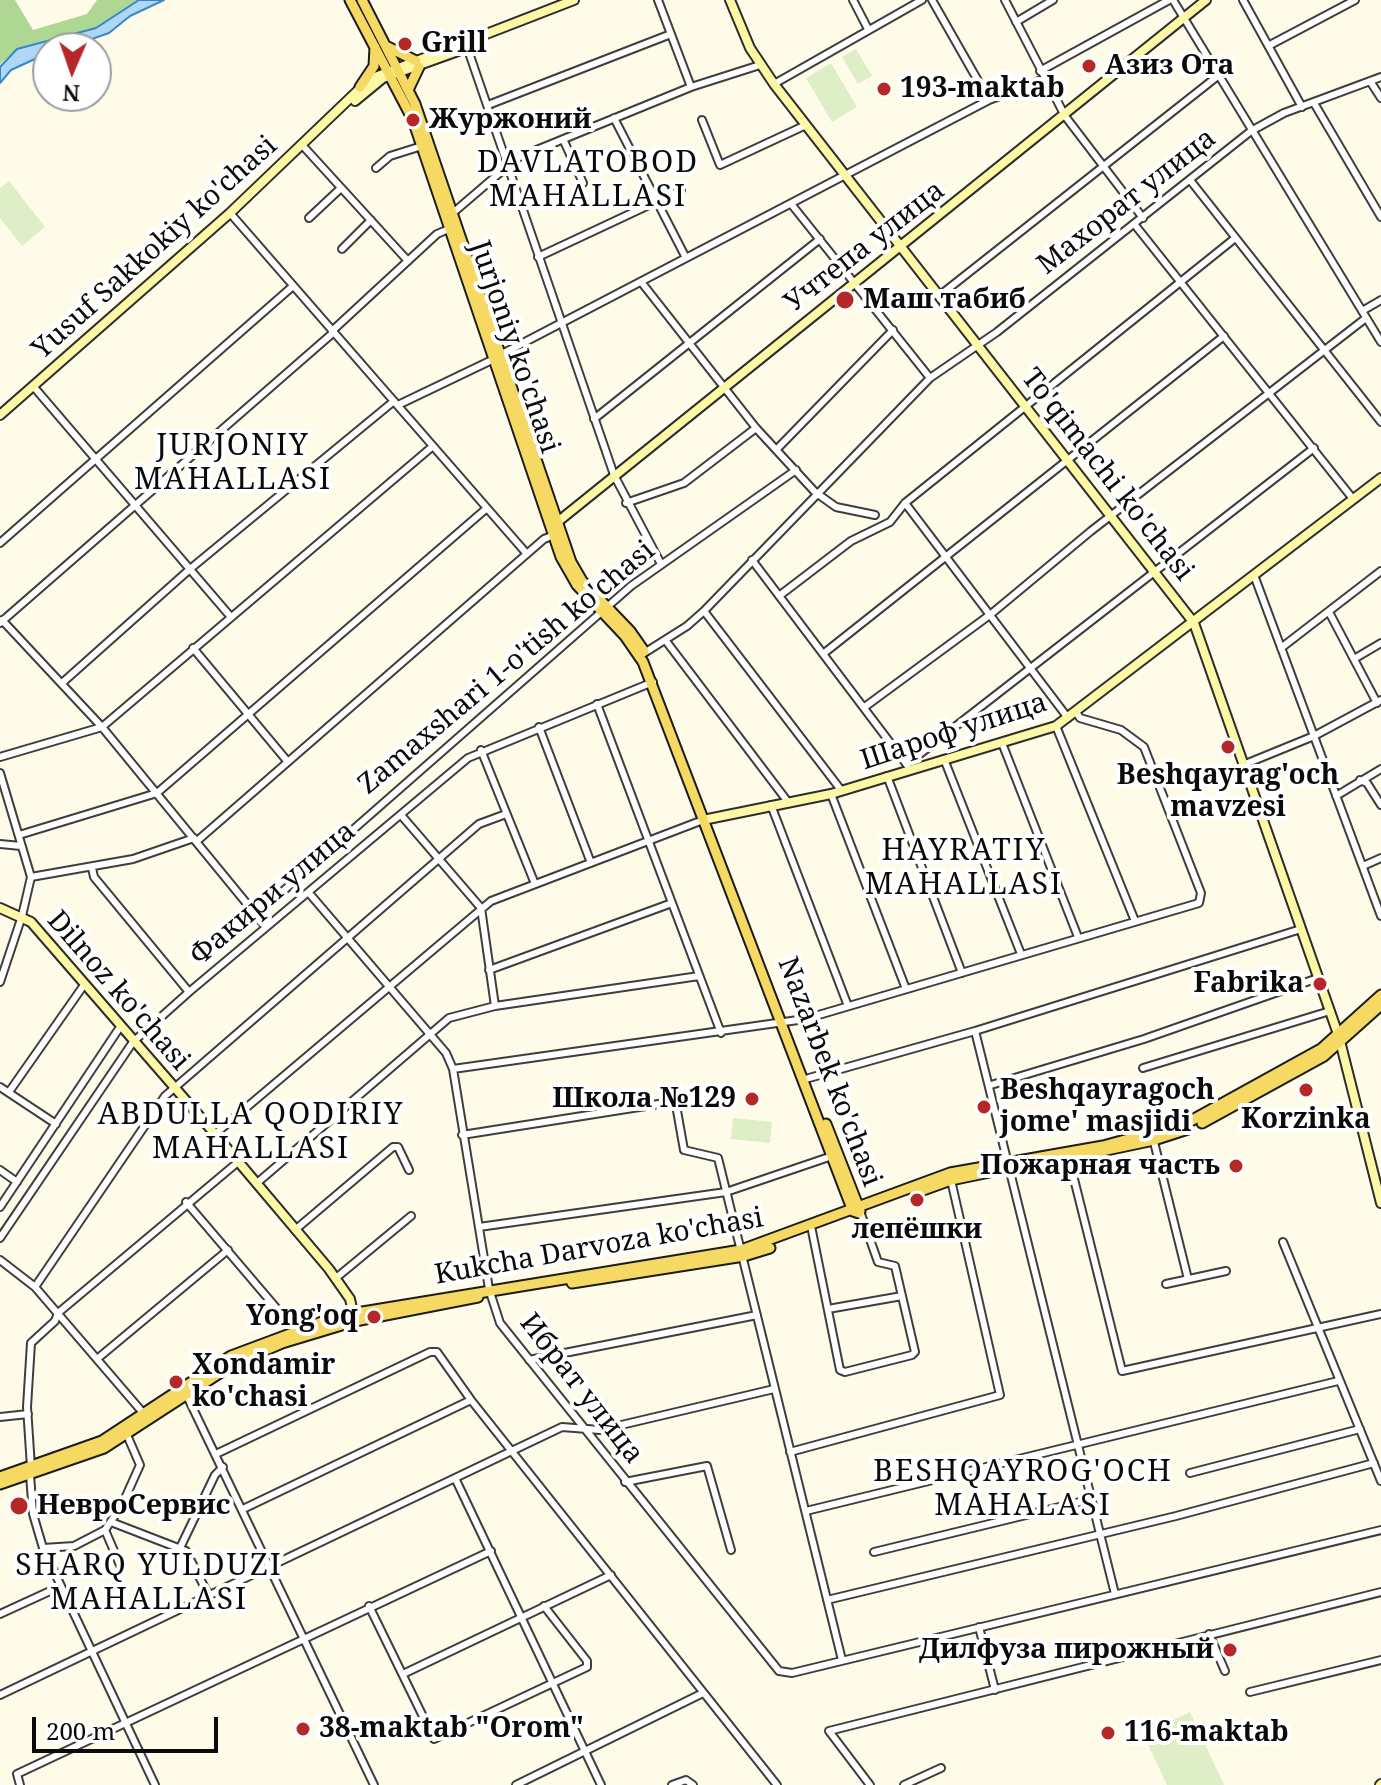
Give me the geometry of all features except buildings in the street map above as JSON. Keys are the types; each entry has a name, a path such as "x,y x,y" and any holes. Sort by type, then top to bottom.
{"main road":[{"name":"Jurjoniy ko'chasi","path":"350,0 374,44 409,88 454,212 497,357"},
{"path":"362,0 386,45 395,71"},
{"name":"Yusuf Sakkokiy ko'chasi","path":"303,146 360,87 574,0"},
{"name":"To'qimachi ko'chasi","path":"730,0 760,65 774,84 1194,623 1342,1041 1381,1180"},
{"name":"Учтепа улица","path":"556,529 614,475 1206,0"},
{"path":"360,87 376,60 374,44"},
{"path":"386,45 418,64 409,88"},
{"name":"Jurjoniy ko'chasi","path":"395,71 574,581 607,611"},
{"name":"Yusuf Sakkokiy ko'chasi","path":"0,415 372,85 395,71"},
{"name":"Шароф улица","path":"705,819 831,794 887,776 907,766 944,759 1056,726 1378,480"},
{"name":"Nazarbek ko'chasi","path":"607,611 642,655 858,1211"},
{"path":"0,908 22,916"},
{"name":"Dilnoz ko'chasi","path":"22,916 215,1134 336,1278 350,1299 354,1316"},
{"name":"Kukcha Darvoza ko'chasi","path":"1342,1041 1381,995"},
{"name":"Kukcha Darvoza ko'chasi","path":"0,1477 93,1453 127,1435 231,1356 295,1330 354,1316 490,1292 742,1253 812,1229 950,1173 1069,1159 1153,1137 1205,1114 1342,1041 1381,1005"},
{"name":"To'qimachi ko'chasi","path":"1364,1123 1380,1198"},
{"name":"Kukcha Darvoza ko'chasi","path":"858,1211 1008,1165 1153,1137"},
{"name":"Kukcha Darvoza ko'chasi","path":"0,1484 102,1441 251,1355 354,1316"}],"street":[{"path":"658,0 691,87"},
{"path":"853,0 868,29"},
{"path":"774,84 922,0"},
{"path":"932,0 989,100"},
{"path":"1005,0 1065,116 1143,218"},
{"path":"1016,22 1053,0"},
{"path":"1040,71 1171,0 1381,342"},
{"path":"1243,0 1302,107"},
{"path":"1270,45 1355,0"},
{"path":"488,105 671,34"},
{"path":"466,44 614,475 626,503 661,564"},
{"path":"454,212 517,158 691,87 760,65"},
{"path":"939,296 1219,75"},
{"name":"Махорат улица","path":"642,655 666,641 704,611 815,492 930,378 1135,225 1251,131 1302,107 1381,77"},
{"path":"62,683 190,569 396,403 497,357 642,283 989,100 1044,79"},
{"path":"1370,81 1381,98"},
{"path":"1314,103 1381,217"},
{"path":"614,118 686,258"},
{"path":"702,120 717,163 724,164 806,125"},
{"path":"563,139 583,183"},
{"path":"303,146 408,261"},
{"path":"376,168 390,156 422,146"},
{"path":"1190,180 1381,422"},
{"path":"309,218 341,188"},
{"path":"538,257 681,190"},
{"path":"792,205 930,378"},
{"path":"230,213 527,554"},
{"path":"342,249 371,220"},
{"path":"1135,225 1353,499"},
{"path":"266,927 258,913 102,727 1,622 333,332 437,234 451,228"},
{"path":"594,419 820,239"},
{"path":"779,596 851,541 890,522 905,503 1234,239"},
{"path":"642,283 756,428 815,492 836,507 875,515"},
{"path":"0,543 93,458 293,286"},
{"path":"866,706 991,614 1381,300"},
{"path":"777,449 893,330"},
{"path":"823,654 1069,462 1224,336"},
{"path":"33,386 230,616"},
{"path":"626,503 684,483 756,428"},
{"path":"0,757 102,727 433,446"},
{"path":"752,560 866,706 907,766 1028,666 1314,448"},
{"name":"Zamaxshari 1-o'tish ko'chasi","path":"258,913 661,564 796,470"},
{"path":"1378,480 1381,491"},
{"path":"453,1069 783,1024 1199,903 1201,893 1144,747 1121,730 1072,715 1028,666 905,503"},
{"path":"19,835 157,793 487,508"},
{"path":"31,877 133,859 196,839 556,529"},
{"path":"1281,648 1381,571"},
{"path":"1254,575 1381,916"},
{"path":"704,611 841,790"},
{"path":"1243,765 1314,736 1379,702 1329,612"},
{"path":"666,641 788,802"},
{"path":"1354,659 1381,643"},
{"path":"193,648 288,762"},
{"name":"Факири улица","path":"0,1238 133,1042 189,992 481,750 653,682"},
{"path":"597,704 721,1033"},
{"path":"1056,726 1135,921"},
{"path":"539,727 591,863"},
{"path":"1002,743 1078,937"},
{"path":"481,750 535,884"},
{"path":"944,759 1021,954"},
{"path":"1336,796 1381,769"},
{"path":"0,773 31,877 22,916 0,982"},
{"path":"887,776 962,973"},
{"path":"1360,780 1367,783 1381,805"},
{"path":"831,794 906,989"},
{"path":"771,805 848,1006"},
{"path":"35,1287 174,1088 441,861 479,824 506,814"},
{"path":"401,815 481,908 495,1006"},
{"path":"215,1134 481,908 705,819"},
{"path":"0,844 21,846"},
{"path":"1363,866 1381,858"},
{"path":"92,868 94,877 189,992"},
{"name":"Ибрат улица","path":"309,893 432,1032 453,1069 490,1292 500,1323 625,1482 783,1673 842,1660"},
{"path":"489,970 672,903"},
{"path":"805,1079 975,1031 1301,929"},
{"path":"257,1183 449,1018 495,1006 699,976"},
{"path":"991,1085 1144,1039 1318,978"},
{"path":"9,1092 84,985"},
{"path":"1143,1068 1330,1011"},
{"path":"0,1207 120,1027"},
{"path":"975,1031 991,1085 1008,1165 1115,1594"},
{"path":"0,1087 56,1124"},
{"path":"462,1135 671,1102 676,1105 683,1147 718,1158 842,1660 1381,1530"},
{"path":"1153,1137 1188,1279"},
{"path":"295,1230 393,1147 398,1147 409,1170"},
{"path":"479,1227 726,1192 834,1155"},
{"path":"1069,1159 1122,1371 1381,1314"},
{"path":"155,1785 43,1548 33,1514 28,1484 30,1347 58,1313 186,1202 238,1162"},
{"path":"0,1170 17,1182"},
{"path":"790,1452 1000,1395 951,1180"},
{"path":"186,1202 295,1330"},
{"path":"812,1229 840,1370 845,1372 914,1354 894,1264 878,1262 858,1211"},
{"path":"336,1278 411,1216"},
{"path":"1283,1242 1381,1481"},
{"path":"97,1359 228,1250"},
{"path":"0,1260 35,1287 144,1414"},
{"path":"1166,1284 1226,1271"},
{"path":"828,1309 902,1296"},
{"path":"529,1360 757,1315"},
{"path":"216,1454 434,1351 777,1785"},
{"path":"806,1511 1338,1381"},
{"path":"0,1695 562,1427 600,1430 774,1389"},
{"path":"184,1391 374,1785"},
{"path":"243,1509 471,1400"},
{"path":"0,1417 28,1414"},
{"path":"1190,1473 1360,1429"},
{"path":"43,1548 74,1546 105,1530 111,1522 140,1465 127,1435"},
{"path":"827,1600 1374,1463"},
{"path":"625,1482 707,1466 731,1550"},
{"path":"180,1548 215,1475 223,1467"},
{"path":"455,1478 601,1785"},
{"path":"874,1552 1092,1499"},
{"path":"111,1522 180,1548 191,1556 209,1596"},
{"path":"105,1530 120,1565"},
{"path":"20,1785 17,1774 491,1551"},
{"path":"403,1674 611,1575"},
{"path":"0,1614 61,1586"},
{"path":"870,1785 829,1731 1381,1592"},
{"path":"369,1606 434,1739 584,1669 588,1663 544,1606"},
{"path":"979,1627 995,1690"},
{"path":"1209,1634 1225,1671"},
{"path":"1250,1692 1381,1660"},
{"path":"516,1785 703,1693"},
{"path":"904,1785 941,1768"},
{"path":"672,1785 686,1780 693,1785"}],"green space":[{"path":"0,0 15,0 33,30 87,14 97,0 139,0 96,28 81,32 32,32 32,45 17,49 0,64"},
{"path":"856,49 872,76 858,84 842,57"},
{"path":"831,63 857,107 832,122 806,78"},
{"path":"9,181 45,227 22,246 0,218 0,188"},
{"path":"733,1118 772,1122 770,1143 731,1139"},
{"path":"1190,1712 1224,1785 1167,1785 1143,1734"}],"water":[{"path":"139,0 164,0 130,16 110,32 81,32 96,28"},
{"path":"32,45 32,60 11,70 0,83 0,67 17,49"}],"place":[{"name":"Grill","path":"405,44"},
{"name":"Азиз Ота","path":"1089,66"},
{"name":"193-maktab","path":"884,89"},
{"name":"Журжоний","path":"413,120"},
{"name":"Маш табиб","path":"845,300"},
{"name":"Beshqayrag'och mavzesi","path":"1228,747"},
{"name":"Fabrika","path":"1320,984"},
{"name":"Korzinka","path":"1306,1090"},
{"name":"Школа №129","path":"752,1099"},
{"name":"Beshqayragoch jome' masjidi","path":"984,1107"},
{"name":"Пожарная часть","path":"1236,1166"},
{"name":"лепёшки","path":"917,1200"},
{"name":"Yong'oq","path":"374,1317"},
{"name":"Xondamir ko'chasi","path":"176,1382"},
{"name":"НевроСервис","path":"19,1506"},
{"name":"Дилфуза пирожный","path":"1230,1650"},
{"name":"38-maktab \"Orom\"","path":"303,1729"},
{"name":"116-maktab","path":"1108,1733"}],"district":[{"name":"DAVLATOBOD MAHALLASI","path":"588,180"},
{"name":"JURJONIY MAHALLASI","path":"233,463"},
{"name":"HAYRATIY MAHALLASI","path":"964,868"},
{"name":"ABDULLA QODIRIY MAHALLASI","path":"251,1132"},
{"name":"BESHQAYROG'OCH MAHALASI","path":"1023,1489"},
{"name":"SHARQ YULDUZI MAHALLASI","path":"149,1583"}]}
